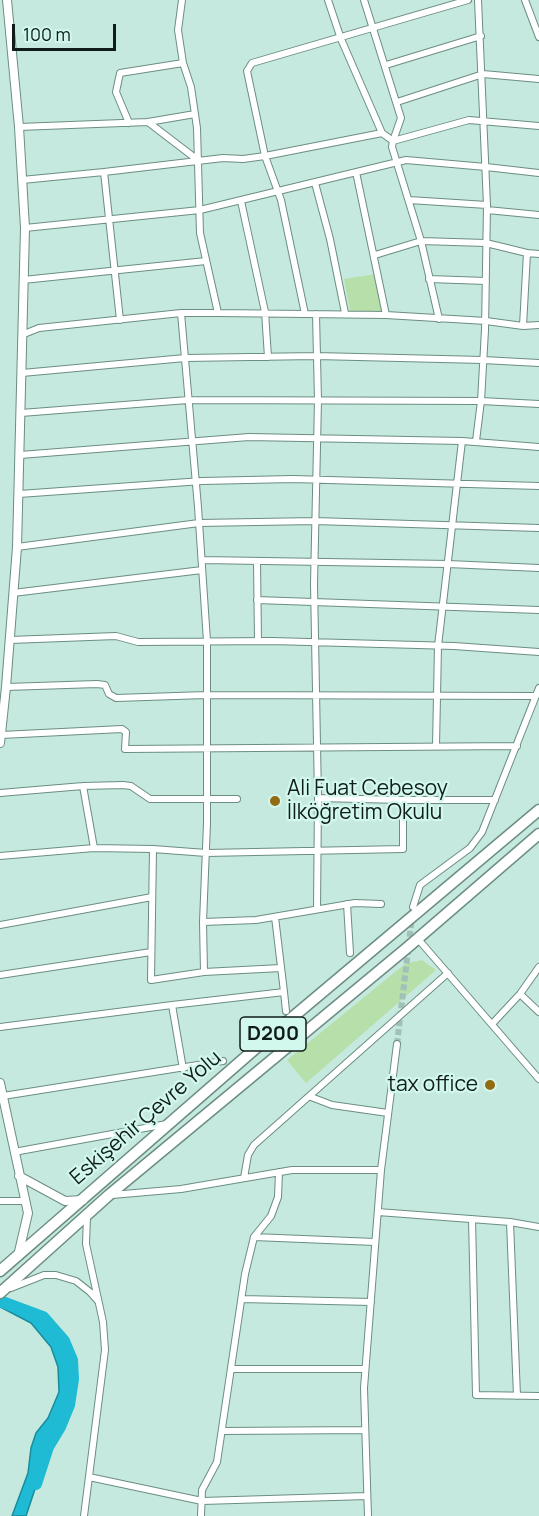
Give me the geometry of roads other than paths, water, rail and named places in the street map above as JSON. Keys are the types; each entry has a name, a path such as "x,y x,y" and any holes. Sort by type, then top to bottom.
{"highway":[{"name":"Eskişehir Çevre Yolu","path":"0,1271 256,1047 539,810"},
{"name":"Eskişehir Çevre Yolu","path":"1,1293 109,1195 418,939 539,834"}],"street":[{"path":"7,0 19,127 25,228 24,334 17,547 0,739 122,729 126,732 125,750 517,746"},
{"path":"182,0 178,30 195,114 199,161 200,233 218,313"},
{"path":"328,0 341,39 382,133 393,141"},
{"path":"364,0 401,118 392,147 422,242 439,319"},
{"path":"305,314 278,192 265,156 247,71 252,63 341,39 468,0"},
{"path":"476,441 486,321 487,208 478,0"},
{"path":"525,0 538,33"},
{"path":"386,65 481,36"},
{"path":"129,123 116,92 120,73 183,63"},
{"path":"397,102 483,74 539,79"},
{"path":"19,127 148,122 195,114"},
{"path":"393,141 469,120 539,126"},
{"path":"148,122 199,161"},
{"path":"22,180 223,158 243,159 382,133"},
{"path":"25,228 200,210 406,160 539,173"},
{"path":"104,172 120,320"},
{"path":"356,172 386,315"},
{"path":"315,183 330,239 345,314"},
{"path":"409,200 539,215"},
{"path":"241,201 265,312 268,357"},
{"path":"375,255 422,242 486,243 539,254"},
{"path":"523,326 527,253"},
{"path":"23,280 206,261"},
{"path":"429,279 486,281"},
{"path":"24,334 39,328 181,314 265,312 386,315 486,321 523,326 539,325"},
{"path":"181,314 207,641 204,972"},
{"path":"316,314 318,400 314,642 318,909"},
{"path":"22,373 185,358 316,356 539,363"},
{"path":"21,413 188,400 481,401 539,404"},
{"path":"20,455 249,437 476,441 539,447"},
{"path":"436,746 438,646 462,441"},
{"path":"19,494 195,481 315,480 539,486"},
{"path":"17,547 199,523 315,521 539,528"},
{"path":"202,560 448,564 539,568"},
{"path":"257,561 258,641"},
{"path":"14,593 202,570"},
{"path":"257,600 539,610"},
{"path":"10,640 116,636 138,642 314,642 539,652"},
{"path":"6,687 97,684 105,685 109,694 116,698 206,695 536,696"},
{"path":"413,907 420,885 470,848 482,831 539,688"},
{"path":"83,786 94,848"},
{"path":"0,793 83,786 131,786 150,799 237,799"},
{"path":"318,798 495,800"},
{"path":"0,856 94,848 206,853 403,849 403,800"},
{"path":"153,849 151,980 204,972 281,968"},
{"path":"0,926 152,897"},
{"path":"203,922 256,920 347,904 381,904"},
{"path":"347,904 350,953"},
{"path":"275,917 286,1011"},
{"path":"418,939 539,1079"},
{"path":"0,975 151,952"},
{"path":"492,1024 520,994 539,967"},
{"path":"244,1178 248,1155 254,1145 311,1097 448,973"},
{"path":"0,1027 284,992"},
{"path":"520,994 539,1012"},
{"path":"172,1005 183,1069"},
{"path":"368,1516 365,1369 381,1170 397,1044"},
{"path":"3,1096 222,1061"},
{"path":"0,1083 5,1130 14,1152 28,1212 10,1260"},
{"path":"311,1097 332,1105 388,1113"},
{"path":"14,1152 171,1123"},
{"path":"109,1195 181,1189 292,1170 381,1170"},
{"path":"201,1516 202,1490 217,1462 242,1299 254,1238 271,1216 278,1197 279,1172"},
{"path":"20,1176 65,1201 83,1200"},
{"path":"0,1201 26,1201"},
{"path":"378,1212 510,1222 539,1227"},
{"path":"84,1516 105,1350 99,1302 86,1244 87,1216"},
{"path":"472,1219 476,1395 539,1396"},
{"path":"510,1222 517,1396"},
{"path":"254,1238 375,1242"},
{"path":"1,1293 44,1275 56,1275 76,1281 99,1302"},
{"path":"242,1299 371,1302"},
{"path":"232,1369 365,1369"},
{"path":"222,1431 365,1430"},
{"path":"89,1478 202,1501 367,1496"}],"water":[{"path":"0,1297 32,1309 50,1325 66,1352 73,1370 63,1423 42,1448 40,1474 26,1516 12,1516 28,1473 31,1448 36,1433 48,1418 59,1392 58,1367 51,1347 31,1323 0,1307"}],"waterway":[{"path":"0,1301 43,1317 64,1341 72,1360 73,1379 69,1405 48,1447 36,1484"}],"tunnel":[{"path":"397,1044 412,917"}],"place":[{"name":"Ali Fuat Cebesoy İlköğretim Okulu","path":"275,801"},
{"name":"tax office","path":"490,1085"}]}
